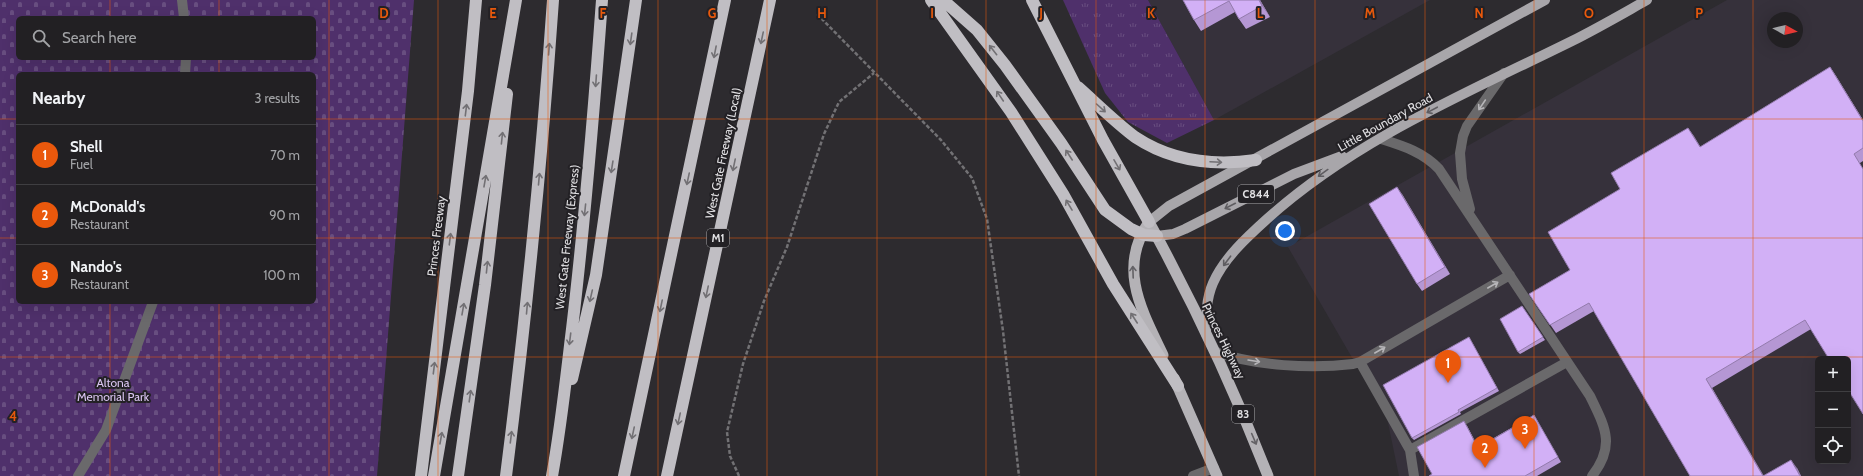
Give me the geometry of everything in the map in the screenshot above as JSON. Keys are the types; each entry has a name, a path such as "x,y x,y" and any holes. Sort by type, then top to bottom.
{"highway":[{"name":"Princes Freeway","path":"421,476 467,99 476,0"},
{"path":"434,476 517,0"},
{"path":"458,476 485,285 517,0"},
{"path":"506,476 525,327 545,112 553,0"},
{"name":"West Gate Freeway (Express)","path":"552,476 558,443 579,269 593,124 602,0"},
{"path":"558,443 596,275 636,0"},
{"path":"624,476 725,0"},
{"name":"West Gate Freeway (Local)","path":"667,476 770,0"},
{"path":"931,0 1011,112 1076,217 1113,284 1178,386"},
{"path":"943,0 977,30 1005,66 1062,144 1105,210 1124,225 1141,234 1157,236"},
{"path":"1032,0 1072,82 1148,222 1141,234 1133,261 1134,282 1146,318 1216,472"},
{"path":"1072,82 1124,128 1144,142 1162,151 1182,157 1212,162 1256,160"},
{"name":"Princes Highway","path":"1148,222 1157,236 1216,352 1268,476"}],"main road":[{"name":"C844","path":"1148,222 1161,211 1545,0"},
{"name":"Little Boundary Road","path":"1206,334 1207,307 1211,289 1216,277 1236,250 1275,212 1322,174 1356,152 1504,73 1573,40 1647,0"},
{"name":"C844","path":"1157,236 1178,232 1294,174 1328,160 1356,152"}],"lane":[{"path":"182,0 184,16"},
{"path":"185,72 186,60"},
{"path":"1472,217 1462,179 1460,152 1462,140 1467,126 1504,73"},
{"path":"1381,139 1419,153 1434,163 1472,217 1590,396 1603,424 1606,440 1602,463 1592,476"},
{"path":"1216,352 1252,361 1290,364 1341,365 1360,362 1510,275"},
{"path":"78,476 106,430 152,304"},
{"path":"1360,362 1410,450 1414,476"},
{"path":"1410,450 1567,362"},
{"path":"1193,476 1216,472"}],"path":[{"path":"817,14 941,140 972,178 987,219 1003,331 1019,476"},
{"path":"739,476 730,456 727,432 743,364 764,301 787,247 824,134 839,102 874,72"}],"shaded area":[{"path":"1148,0 1430,0 1214,120"},
{"path":"1727,0 1863,0 1863,476 1399,476 1387,418 1288,247"}],"green space":[{"name":"Altona Memorial Park","path":"0,0 414,0 377,476 0,476"},
{"path":"1063,0 1148,0 1214,120 1167,143 1128,122 1105,93"}],"building":[{"path":"1183,0 1259,0 1262,6 1239,19 1229,1 1194,20"},
{"path":"1830,67 1863,121 1863,148 1854,154 1863,169 1863,414 1851,395 1851,356 1827,356 1805,320 1706,379 1763,476 1690,476 1589,303 1550,325 1529,294 1570,270 1548,232 1620,189 1611,173 1688,128 1700,147"},
{"path":"1397,187 1445,267 1417,284 1369,204"},
{"path":"1522,306 1543,337 1518,352 1500,319"},
{"path":"1469,337 1497,388 1458,410 1459,412 1412,438 1383,385"},
{"path":"1534,415 1558,457 1525,476 1429,476 1432,474 1417,447 1464,421 1478,448"},
{"path":"1791,460 1800,476 1763,476"}],"place":[{"name":"Shell","path":"1448,383"},
{"name":"Nando's","path":"1525,449"},
{"name":"McDonald's","path":"1485,468"}]}
